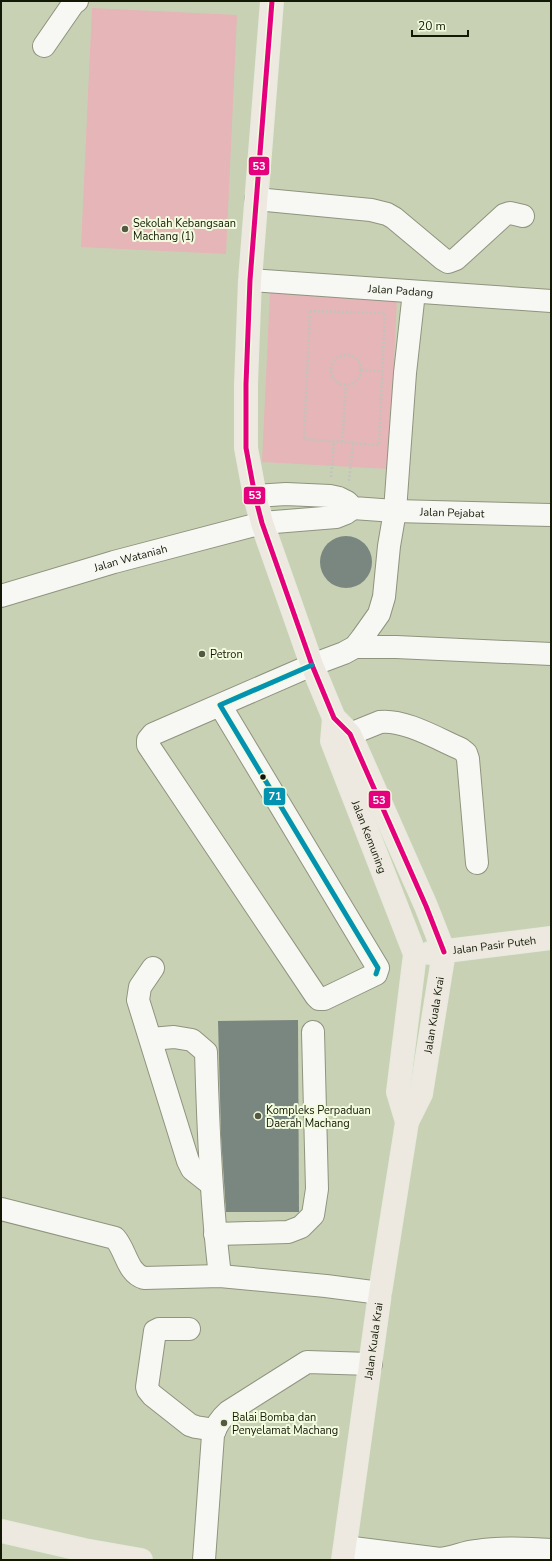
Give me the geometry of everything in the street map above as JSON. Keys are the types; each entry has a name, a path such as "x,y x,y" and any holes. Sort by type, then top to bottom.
{"main road":[{"name":"Jalan Kemuning","path":"272,1 250,280 245,424 246,448 255,496 262,523 312,665 334,718 415,954"},
{"name":"Jalan Kemuning","path":"341,738 426,906 444,952"},
{"name":"Jalan Pasir Puteh","path":"415,954 444,952 551,938"},
{"name":"Jalan Kuala Krai","path":"344,1553 372,1364 380,1294 407,1122 421,1094 444,952"},
{"name":"Jalan Kuala Krai","path":"407,1122 398,1092 415,954"},
{"path":"1,1531 84,1550 141,1560"}],"street":[{"path":"44,46 73,4 77,1"},
{"path":"256,199 371,210 387,214 448,262 456,259 504,214 510,213 523,216"},
{"name":"Jalan Padang","path":"250,280 551,301"},
{"path":"355,647 379,614 382,603 395,511 404,373 414,292"},
{"name":"Jalan Pejabat","path":"255,496 286,494 395,511 551,515"},
{"path":"262,523 336,517 346,513 344,502"},
{"name":"Jalan Wataniah","path":"1,596 114,562 262,523"},
{"path":"220,705 378,968 376,974 324,999 319,999 316,996 148,745 148,740 152,734 312,665 333,658 355,647 396,647 551,654"},
{"path":"341,738 380,722 396,722 461,749 466,753 468,759 477,862"},
{"path":"153,968 140,987 138,1000 188,1161 192,1169 212,1184"},
{"path":"215,1234 288,1232 301,1227 313,1215 317,1190 313,1032"},
{"path":"151,1039 174,1037 192,1040 206,1052 208,1134 215,1234 220,1276"},
{"path":"1,1209 115,1238 134,1273 144,1278 220,1276 326,1286 380,1294"},
{"path":"189,1329 159,1329 155,1332 147,1387 152,1395 190,1425 215,1430"},
{"path":"204,1560 213,1434 221,1418 228,1412 307,1362 372,1364"},
{"path":"344,1553 440,1559 454,1558 469,1552 492,1549 520,1548 551,1550"}],"path":[{"path":"310,311 385,313 379,445 342,442 304,439 310,311"},
{"path":"348,355 357,360 362,370 359,380 346,386 340,385 332,377 331,366 337,357 348,355"},
{"path":"342,442 346,386"},
{"path":"334,442 344,502"},
{"path":"344,502 353,443"}],"shaded area":[{"path":"92,8 237,15 226,254 81,247"},
{"path":"270,292 397,298 389,469 262,462"}],"building":[{"path":"341,536 351,536 365,543 372,557 372,567 365,581 351,588 341,588 331,584 324,577 320,567 320,557 324,547 331,540"},
{"name":"Kompleks Perpaduan Daerah Machang","path":"298,1020 299,1212 226,1212 221,1136 218,1021"}],"transit line":[{"name":"53","path":"272,1 250,280 246,384 246,448 255,496 262,523 312,665 334,718 350,734 426,906 444,952"},
{"name":"71","path":"312,665 220,705 378,968 376,974"}],"place":[{"name":"Sekolah Kebangsaan Machang (1)","path":"125,229"},
{"name":"Petron","path":"202,654"},
{"name":"Kompleks Perpaduan Daerah Machang","path":"258,1116"},
{"name":"Balai Bomba dan Penyelamat Machang","path":"224,1423"}]}
